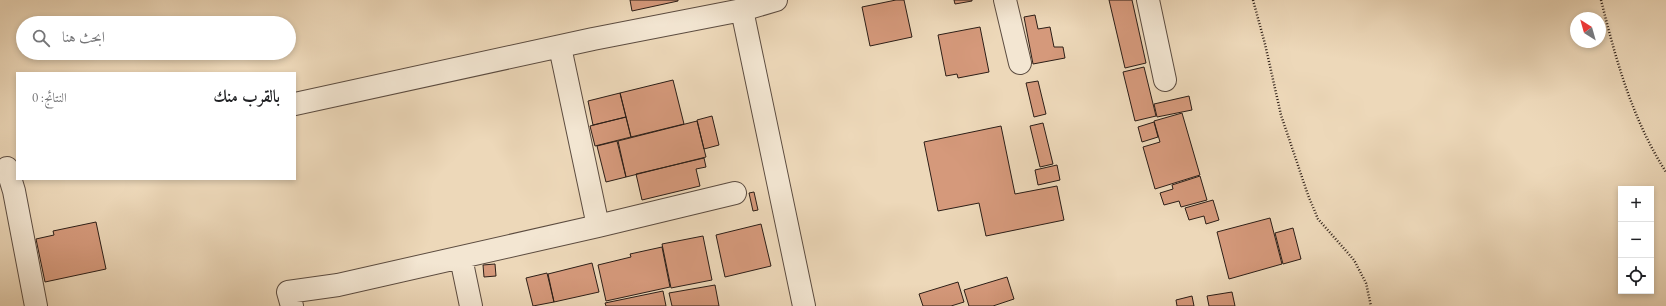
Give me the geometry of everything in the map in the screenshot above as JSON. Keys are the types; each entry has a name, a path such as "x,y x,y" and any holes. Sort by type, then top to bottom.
{"street":[{"path":"296,104 560,47 742,10 776,0"},
{"path":"1005,0 1020,62"},
{"path":"1148,0 1165,80"},
{"path":"742,10 804,306"},
{"path":"560,47 598,226"},
{"path":"8,168 14,191 36,306"},
{"path":"292,306 288,292 338,285 461,258 735,193"},
{"path":"461,258 471,306"}],"path":[{"path":"1253,0 1266,44 1281,115 1308,195 1318,219 1354,260 1366,283 1371,306"},
{"path":"1600,0 1619,70 1639,122 1666,172"}],"building":[{"path":"630,0 678,0 678,1 632,11"},
{"path":"896,0 904,0 912,37 870,46 862,7"},
{"path":"954,0 972,0 972,1 955,4"},
{"path":"1109,0 1132,0 1146,63 1125,68"},
{"path":"1035,15 1038,29 1050,27 1054,47 1063,47 1065,58 1033,64 1024,17"},
{"path":"980,27 989,72 958,78 957,74 946,76 938,35"},
{"path":"1144,67 1156,116 1135,121 1123,72"},
{"path":"673,80 684,124 631,137 620,93"},
{"path":"1038,81 1046,114 1034,117 1026,83"},
{"path":"620,93 626,117 593,125 588,101"},
{"path":"1189,96 1192,110 1157,117 1154,104"},
{"path":"1182,113 1200,175 1155,189 1143,147 1160,142 1154,121"},
{"path":"712,116 719,145 704,149 697,120"},
{"path":"626,117 631,137 595,146 590,126"},
{"path":"697,121 706,157 626,177 618,141"},
{"path":"1154,122 1158,137 1142,142 1138,127"},
{"path":"1043,123 1053,164 1040,167 1030,126"},
{"path":"1001,126 1015,194 1057,186 1064,220 986,236 979,203 938,211 924,142"},
{"path":"617,141 626,177 606,182 597,146"},
{"path":"704,158 706,167 696,169 700,186 642,200 636,174"},
{"path":"1057,165 1060,180 1038,185 1035,170"},
{"path":"1200,176 1207,200 1181,207 1179,201 1164,205 1160,193 1173,189 1172,185"},
{"path":"754,192 758,210 753,211 749,193"},
{"path":"1213,200 1219,220 1206,224 1204,216 1189,220 1185,208"},
{"path":"1270,218 1282,264 1229,279 1217,232"},
{"path":"96,222 106,269 45,282 36,239 54,235 53,231"},
{"path":"761,224 771,266 725,277 716,235"},
{"path":"1293,228 1301,259 1283,264 1275,233"},
{"path":"703,236 712,280 671,288 662,244"},
{"path":"662,247 670,287 606,301 598,265 631,257 630,254"},
{"path":"592,263 599,292 554,302 548,274"},
{"path":"495,264 496,276 484,277 483,265"},
{"path":"547,273 554,302 533,306 526,278"},
{"path":"1007,277 1014,299 993,306 969,306 964,290"},
{"path":"958,282 964,302 951,306 923,306 919,294"},
{"path":"715,285 719,306 672,306 669,293"},
{"path":"663,291 666,306 606,306 605,303"},
{"path":"1232,292 1235,306 1209,306 1207,296"},
{"path":"1192,296 1194,306 1177,306 1176,300"}]}
